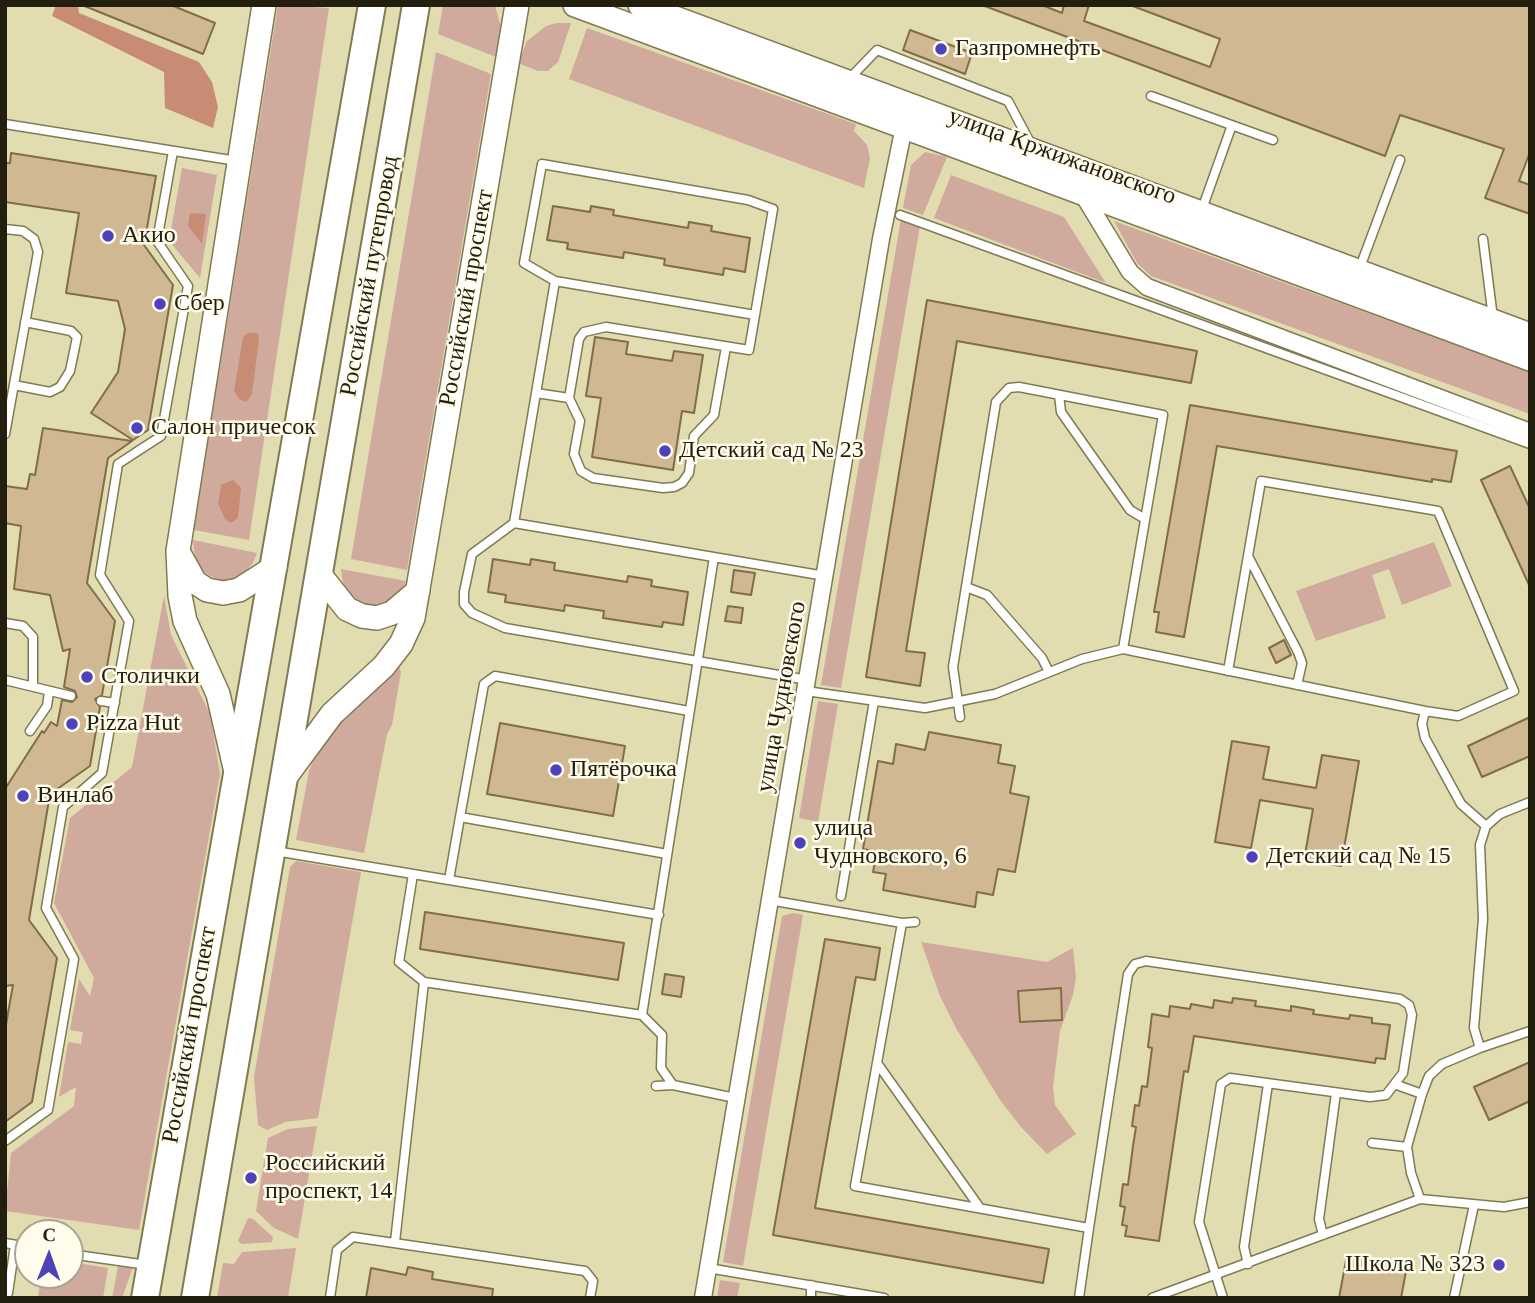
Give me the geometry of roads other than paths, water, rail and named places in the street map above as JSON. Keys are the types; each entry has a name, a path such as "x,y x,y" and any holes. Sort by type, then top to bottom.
{"main road":[{"name":"Российский путепровод","path":"280,539 372,5"},
{"name":"Российский путепровод","path":"325,546 416,5"},
{"name":"Российский проспект","path":"145,1298 236,772 280,539"},
{"name":"Российский проспект","path":"195,1298 325,546"}],"street":[{"name":"Российский проспект","path":"236,772 218,694 185,621 180,596 178,551 264,5"},
{"name":"Российский проспект","path":"284,779 332,714 384,666 401,644 413,618 517,5"},
{"name":"улица Кржижановского","path":"575,5 662,18"},
{"name":"улица Кржижановского","path":"640,5 662,18 906,115 1082,193 1530,359"},
{"name":"улица Кржижановского","path":"906,115 1035,151 1530,335"},
{"name":"улица Чудновского","path":"703,1298 735,1098 906,115"},
{"path":"1082,193 1130,271 1147,287 1530,432"},
{"path":"1193,234 1201,212"},
{"path":"178,551 195,582 206,590 222,593 247,586 275,568"},
{"path":"320,575 347,610 362,616 377,618 392,613 418,591"}],"lane":[{"path":"843,92 877,50 1008,101 1035,151"},
{"path":"1151,96 1273,140"},
{"path":"5,124 240,162"},
{"path":"1201,212 1232,125"},
{"path":"5,1141 48,1110 74,959 46,908 63,807 102,773 129,621 100,575 118,464 161,436 188,286 158,241 173,151"},
{"path":"1351,293 1400,160"},
{"path":"726,347 714,415 694,436 689,473 682,483 663,488 593,478 581,471 574,454 580,421 569,398 579,339 584,332 606,327 749,350 755,315 773,209 748,200 542,164 524,262 555,281 755,315"},
{"path":"900,215 1530,444"},
{"path":"5,229 23,232 34,239 38,253 5,434"},
{"path":"1483,239 1493,321"},
{"path":"555,281 514,523 472,554 464,592 464,604 472,613 505,628 698,660 874,701 925,708 957,704 995,694 1082,659 1123,649 1228,671 1297,685 1458,716 1514,691 1438,512 1261,481 1228,671"},
{"path":"14,385 50,392 60,387 70,371 77,337 71,331 26,322"},
{"path":"960,717 953,667 996,402 1009,388 1163,415 1123,649"},
{"path":"536,393 569,398"},
{"path":"1059,395 1061,412 1130,510 1145,519"},
{"path":"514,523 825,576"},
{"path":"1248,556 1298,652 1302,663 1297,685"},
{"path":"642,1015 714,557"},
{"path":"966,587 987,595 1042,658 1049,672"},
{"path":"5,623 23,626 33,637 33,685"},
{"path":"449,880 484,684 495,676 689,710"},
{"path":"5,680 71,696"},
{"path":"30,731 47,706 49,692"},
{"path":"101,701 115,703"},
{"path":"842,896 874,701"},
{"path":"1425,710 1422,724 1425,737 1461,804 1486,826"},
{"path":"1480,1048 1474,1028 1483,919 1480,845 1486,826 1500,814 1530,802"},
{"path":"460,817 667,854"},
{"path":"271,850 659,915"},
{"path":"413,874 399,962 424,982 642,1015 662,1035 661,1068 673,1085"},
{"path":"769,900 902,923 915,922"},
{"path":"902,923 855,1186 1089,1228"},
{"path":"1079,1298 1128,974 1135,964 1146,961 1400,999 1409,1005 1412,1015 1403,1073 1397,1085 1386,1095 1370,1097 1230,1077 1221,1084 1199,1222 1223,1298"},
{"path":"395,1242 424,982"},
{"path":"1420,1199 1411,1174 1407,1147 1429,1076 1442,1065 1480,1048 1530,1031"},
{"path":"877,1063 980,1208"},
{"path":"1248,1264 1244,1247 1268,1084"},
{"path":"656,1086 673,1085 735,1098"},
{"path":"1397,1085 1422,1094"},
{"path":"1323,1236 1319,1219 1336,1093"},
{"path":"1373,1143 1407,1147"},
{"path":"1152,1298 1420,1199 1504,1207 1530,1202"},
{"path":"1454,1298 1474,1205"},
{"path":"330,1298 337,1250 353,1237 585,1270 593,1281 590,1298"},
{"path":"7,1295 14,1251"},
{"path":"84,1256 150,1266"},
{"path":"708,1268 884,1298"},
{"path":"811,1285 811,1298"}],"place":[{"name":"Газпромнефть","path":"941,49"},
{"name":"Акио","path":"108,236"},
{"name":"Сбер","path":"160,304"},
{"name":"Салон причесок","path":"137,428"},
{"name":"Детский сад № 23","path":"665,451"},
{"name":"Столички","path":"87,677"},
{"name":"Pizza Hut","path":"72,724"},
{"name":"Пятёрочка","path":"556,770"},
{"name":"Винлаб","path":"23,796"},
{"name":"улица Чудновского, 6","path":"800,843"},
{"name":"Детский сад № 15","path":"1252,857"},
{"name":"Российский проспект, 14","path":"251,1178"},
{"name":"Школа № 323","path":"1499,1265"}]}
